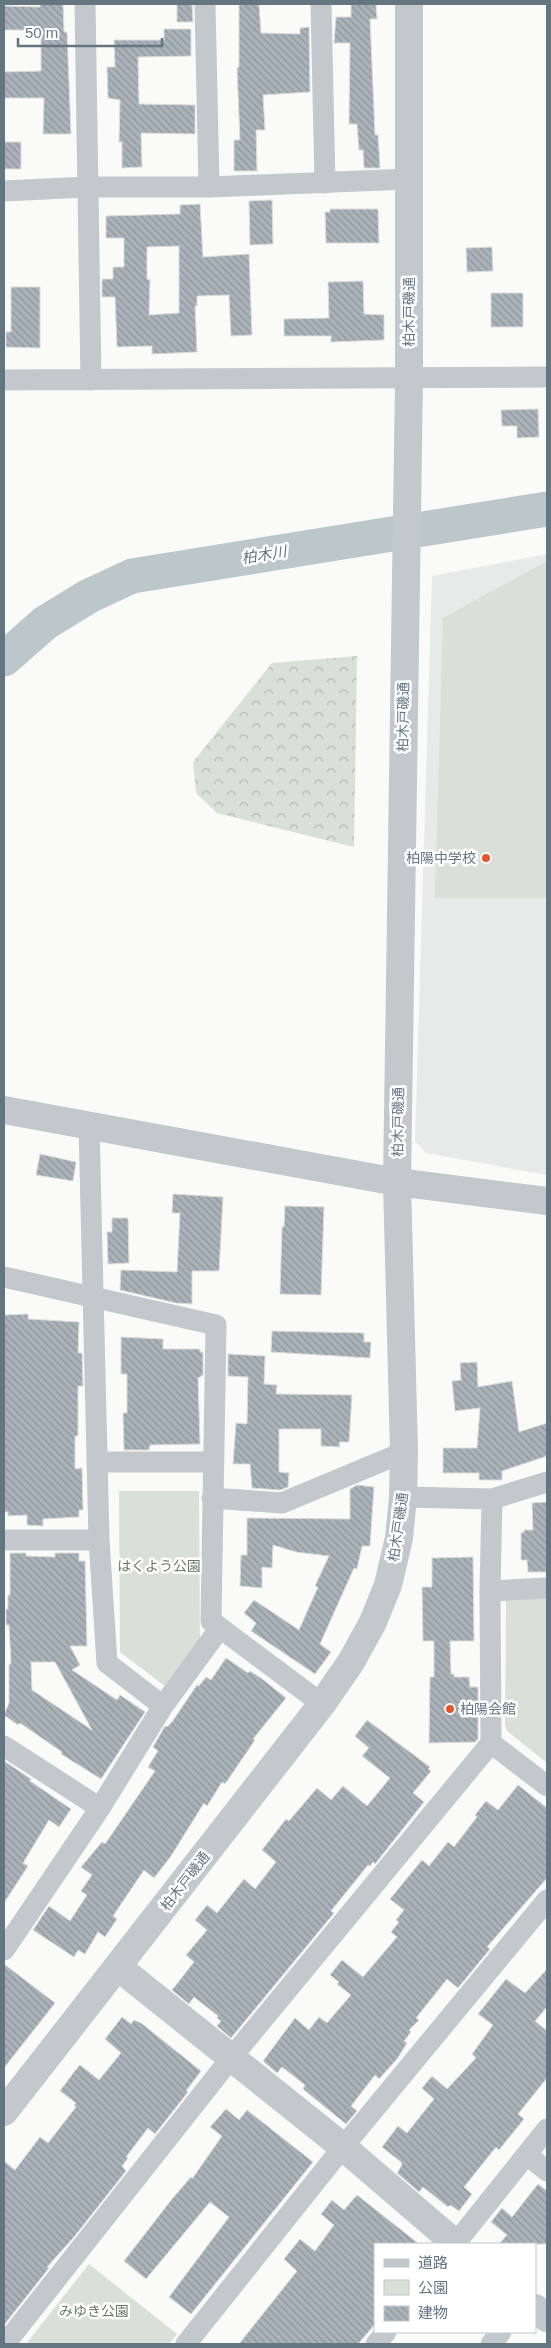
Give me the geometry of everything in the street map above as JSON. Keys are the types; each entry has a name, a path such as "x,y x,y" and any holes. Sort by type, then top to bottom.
{"street":[{"path":"85,4 91,380"},
{"path":"205,4 208,187"},
{"path":"321,4 325,183"},
{"name":"柏木戸磯通","path":"4,2112 322,1704 351,1662 373,1622 388,1585 399,1538 403,1497 404,1452 398,1182 409,379 409,4"},
{"path":"4,190 87,187 208,187 409,179"},
{"path":"4,380 547,378"},
{"path":"4,1110 398,1182 547,1201"},
{"path":"89,1125 99,1540 107,1663 164,1706"},
{"path":"4,1277 216,1325 210,1621 322,1704"},
{"path":"212,1498 282,1503 404,1452"},
{"path":"97,1462 213,1462"},
{"path":"403,1497 492,1499 547,1482"},
{"path":"5,2344 231,2058 492,1743 490,1591 492,1499"},
{"path":"4,1540 99,1540"},
{"path":"490,1591 547,1588"},
{"path":"4,1950 100,1808 164,1706 220,1628"},
{"path":"492,1743 547,1786"},
{"path":"4,1746 100,1808"},
{"path":"186,2344 342,2147 547,1900"},
{"path":"118,1967 342,2147 454,2243"},
{"path":"456,2243 547,2129"},
{"path":"527,2155 547,2171"},
{"path":"536,2309 547,2318"},
{"path":"376,2344 385,2333"},
{"path":"490,2344 500,2333"}],"shaded area":[{"name":"柏陽中学校","path":"547,554 547,1175 426,1153 415,1141 432,576"}],"green space":[{"path":"547,561 547,898 435,898 443,618"},
{"path":"357,656 354,847 217,813 196,793 193,762 272,663"},
{"name":"はくよう公園","path":"119,1491 199,1491 200,1642 166,1687 120,1652"},
{"path":"510,1595 547,1595 547,1763 507,1731 505,1724 506,1601"},
{"name":"みゆき公園","path":"89,2264 177,2334 169,2344 26,2344"}],"building":[{"path":"40,4 63,4 64,32 67,32 71,134 43,134 44,98 4,98 4,72 41,71 41,30 4,30 4,6 40,7"},
{"path":"177,4 192,4 193,22 177,22"},
{"path":"239,4 259,4 261,33 300,34 300,28 309,27 310,92 263,95 265,130 256,130 257,171 234,171 234,140 240,140 237,68 239,67"},
{"path":"351,4 376,4 377,19 370,19 375,135 378,135 380,168 364,168 363,150 359,150 357,124 349,124 350,43 334,43 336,17 351,17"},
{"path":"164,29 191,29 191,56 138,57 139,104 195,105 195,134 141,133 142,167 122,168 122,142 119,142 120,100 108,98 107,67 115,67 114,40 164,40"},
{"path":"4,142 21,142 21,169 4,169"},
{"path":"272,200 273,244 250,245 249,201"},
{"path":"200,204 203,257 249,254 252,335 231,336 229,295 197,296 197,306 195,306 197,352 152,354 152,346 117,347 115,297 102,297 102,279 113,279 113,267 124,267 124,238 106,238 106,216 180,214 180,205","holes":["179,246 179,313 149,315 150,280 147,279 147,247"]},
{"path":"330,209 378,209 379,243 326,243 325,212 330,212"},
{"path":"492,247 493,271 467,272 466,248"},
{"path":"363,281 364,314 384,315 384,340 331,342 331,336 284,336 284,319 329,318 328,282"},
{"path":"11,287 40,287 40,348 6,347 6,332 11,332"},
{"path":"491,293 523,293 523,327 491,327"},
{"path":"538,409 539,437 517,438 517,426 502,426 501,410"},
{"path":"40,1154 76,1162 73,1181 36,1175"},
{"path":"173,1194 223,1197 219,1271 192,1271 192,1304 176,1303 120,1290 121,1270 177,1272 180,1213 172,1213"},
{"path":"285,1206 324,1207 321,1295 280,1294 282,1227 284,1227"},
{"path":"112,1218 128,1218 129,1263 108,1264 107,1232 112,1232"},
{"path":"28,1314 28,1319 79,1322 78,1353 82,1353 83,1386 78,1386 78,1436 75,1436 75,1469 82,1468 83,1510 79,1510 79,1517 43,1519 43,1526 27,1525 27,1515 8,1516 8,1512 4,1512 4,1315"},
{"path":"272,1331 364,1333 364,1342 371,1342 370,1358 271,1352"},
{"path":"121,1337 163,1339 163,1349 200,1349 200,1352 203,1352 203,1375 198,1378 200,1444 150,1445 149,1450 124,1450 123,1413 127,1413 127,1374 121,1374"},
{"path":"228,1354 265,1356 264,1384 277,1385 276,1394 352,1395 349,1442 339,1442 340,1447 321,1446 321,1429 279,1429 279,1472 289,1473 288,1487 280,1490 252,1488 250,1464 233,1464 236,1423 247,1424 248,1377 228,1376"},
{"path":"477,1362 478,1387 512,1381 519,1432 547,1423 547,1456 502,1471 502,1480 479,1480 479,1473 443,1473 443,1448 477,1448 480,1408 455,1411 452,1381 461,1380 460,1363"},
{"path":"357,1485 374,1487 370,1546 362,1546 357,1569 354,1568 320,1644 331,1652 315,1674 251,1631 256,1623 244,1613 254,1600 299,1630 318,1587 315,1586 329,1556 296,1552 273,1545 272,1568 262,1567 262,1588 240,1586 241,1555 247,1555 247,1518 350,1519 350,1489"},
{"path":"547,1502 547,1572 528,1572 527,1560 521,1560 521,1533 524,1530 533,1530 532,1503"},
{"path":"10,1553 26,1553 26,1556 55,1557 55,1553 79,1553 79,1561 85,1561 87,1646 70,1646 80,1665 72,1670 117,1700 120,1695 145,1712 101,1779 61,1754 62,1752 20,1723 18,1725 4,1715 9,1703 9,1664 11,1664 9,1625 6,1625 6,1609 8,1609 8,1595 10,1595","holes":["31,1662 55,1662 92,1730 32,1690"]},
{"path":"473,1557 474,1641 450,1641 451,1674 454,1674 454,1677 469,1677 470,1687 478,1687 478,1739 475,1742 429,1743 430,1677 434,1677 434,1641 423,1641 422,1587 432,1587 432,1558"},
{"path":"226,1658 248,1673 250,1671 261,1678 286,1698 253,1739 255,1740 225,1784 222,1782 207,1806 204,1803 171,1856 154,1878 144,1870 113,1916 117,1919 105,1937 98,1932 85,1954 78,1950 74,1957 33,1930 49,1906 70,1921 87,1895 81,1891 92,1875 81,1867 102,1842 105,1844 155,1771 148,1767 158,1751 153,1747 165,1726 167,1727 172,1722 197,1685 199,1686 206,1677 211,1680"},
{"path":"367,1720 430,1767 428,1769 431,1771 413,1793 424,1802 375,1864 373,1862 370,1866 368,1865 331,1911 334,1913 231,2038 217,2026 221,2021 217,2018 218,2016 194,1997 189,2004 172,1990 194,1962 186,1955 207,1930 195,1920 207,1905 217,1913 244,1879 255,1889 276,1862 262,1850 286,1819 289,1821 317,1788 331,1800 343,1786 367,1806 390,1778 362,1756 369,1748 355,1736"},
{"path":"4,1761 71,1809 59,1827 49,1820 23,1863 28,1866 4,1903"},
{"path":"518,1785 547,1808 547,1878 487,1947 490,1949 458,1988 447,1979 416,2018 419,2020 409,2030 411,2032 404,2041 407,2043 397,2059 379,2079 375,2075 351,2106 357,2111 346,2124 303,2089 305,2085 282,2067 277,2073 263,2061 295,2018 309,2030 319,2017 327,2023 351,1995 337,1984 339,1982 330,1975 342,1960 363,1977 397,1937 391,1932 399,1922 396,1920 404,1910 390,1899 422,1860 429,1866 448,1842 454,1847 477,1817 475,1815 486,1801 498,1810"},
{"path":"4,1964 55,2003 4,2068"},
{"path":"547,1969 547,2007 535,2021 547,2031 547,2078 518,2114 524,2119 499,2150 496,2147 464,2187 472,2194 459,2211 450,2205 448,2207 423,2187 419,2192 397,2173 402,2165 401,2162 382,2147 398,2126 407,2133 434,2099 422,2088 432,2076 447,2089 476,2058 472,2054 493,2025 478,2014 506,1979 525,1993"},
{"path":"122,2017 131,2024 134,2020 141,2023 201,2071 186,2091 188,2092 155,2134 148,2128 126,2157 128,2158 122,2166 126,2171 74,2237 47,2267 49,2268 4,2325 4,2161 15,2170 40,2137 48,2143 76,2107 74,2105 76,2103 60,2091 74,2072 80,2065 99,2080 121,2053 105,2039"},
{"path":"226,2109 239,2120 247,2110 313,2162 191,2314 169,2297 229,2217 210,2202 146,2279 124,2261 172,2199 191,2177 192,2179 222,2136 210,2127"},
{"path":"538,2184 547,2191 547,2244 500,2243 507,2235 491,2222 502,2208 512,2217"},
{"path":"357,2195 418,2243 374,2243 374,2325 358,2344 239,2344 297,2271 284,2259 300,2239 315,2251 334,2225 321,2214 332,2200 344,2210"}],"waterway":[{"name":"柏木川","path":"4,659 45,623 89,596 132,576 547,509"}],"place":[{"name":"柏陽中学校","path":"486,858"},
{"name":"柏陽会館","path":"450,1709"}]}
